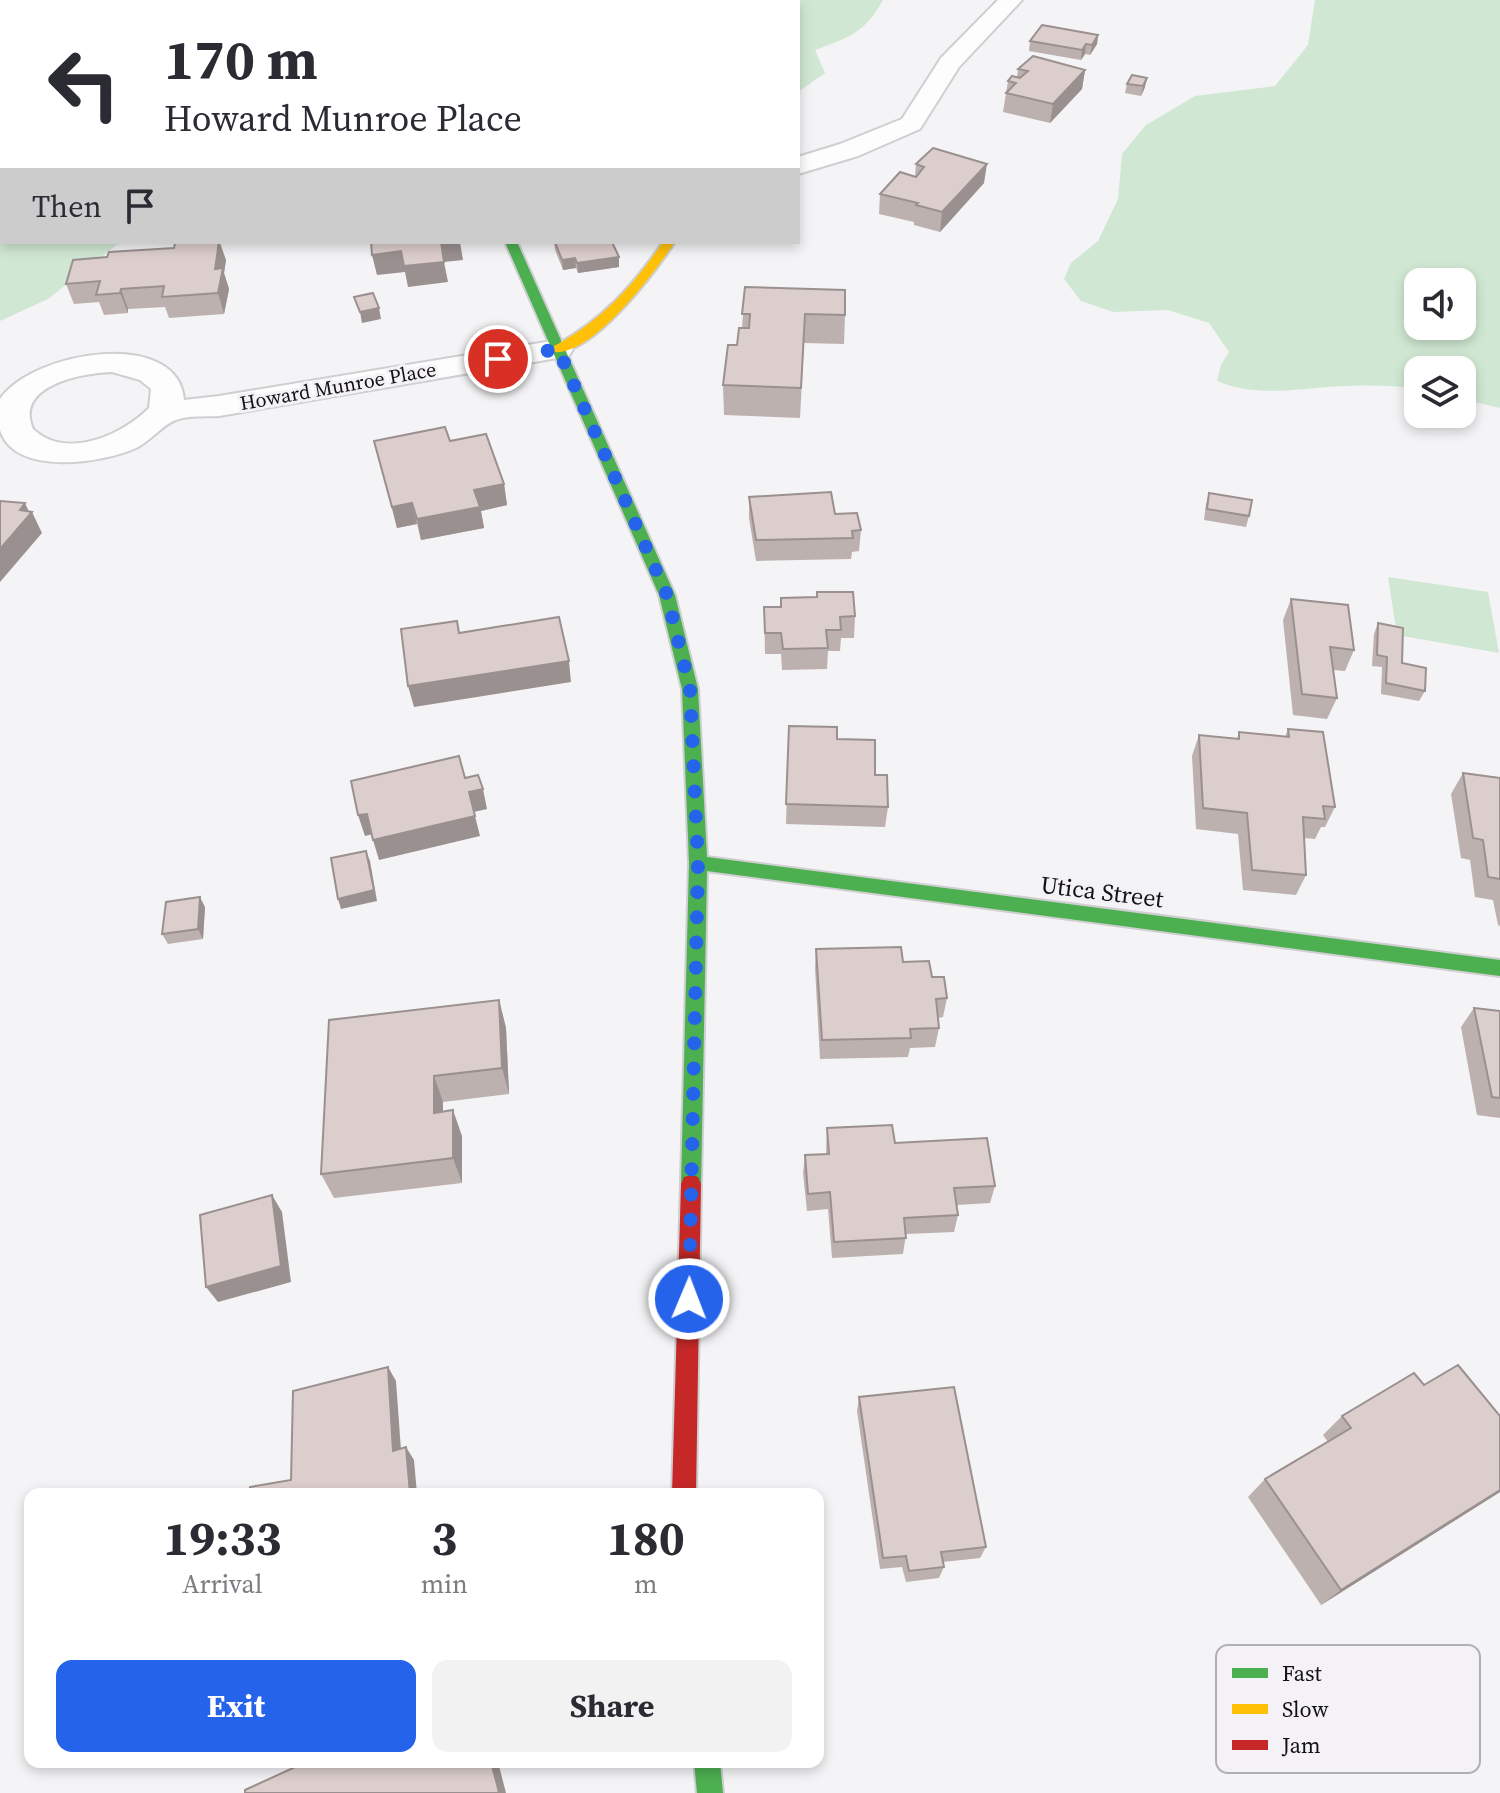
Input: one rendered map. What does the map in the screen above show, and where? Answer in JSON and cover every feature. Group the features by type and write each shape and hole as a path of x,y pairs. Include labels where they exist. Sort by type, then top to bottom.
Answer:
{"main road":[{"path":"512,244 667,595 690,689 698,863 684,1488"},
{"path":"558,349 602,327 642,283 668,244"},
{"name":"Utica Street","path":"698,863 1500,968"},
{"path":"708,1768 710,1793"}],"street":[{"path":"800,165 849,150 911,124 950,63 1011,0"},
{"name":"Howard Munroe Place","path":"164,411 219,406 558,349"}],"green space":[{"path":"800,0 883,0 855,33 815,50 825,73 800,91"},
{"path":"1315,0 1500,0 1500,408 1476,402 1476,356 1404,356 1404,387 1357,386 1265,391 1233,386 1217,381 1221,365 1229,352 1209,323 1168,310 1113,312 1081,301 1064,279 1071,263 1098,241 1118,199 1122,154 1146,125 1195,96 1275,86 1308,45"},
{"path":"0,244 118,244 48,299 0,321"},
{"path":"1388,577 1488,592 1499,653 1397,635"}],"building":[{"path":"1042,25 1098,35 1092,45 1086,44 1082,50 1030,41"},
{"path":"1033,56 1085,70 1053,104 1006,93 1016,83 1008,81 1012,76 1020,78 1028,71 1018,69"},
{"path":"1132,75 1147,78 1143,86 1127,84"},
{"path":"933,148 987,164 942,212 880,194 900,172 916,177 924,167 916,164"},
{"path":"175,244 219,244 215,269 223,268 218,293 162,297 164,286 121,289 120,293 96,295 100,281 66,284 73,260 107,257 109,252 174,248"},
{"path":"371,244 441,244 444,262 404,266 401,251 372,255"},
{"path":"556,244 613,244 619,257 577,263 575,258 562,260"},
{"path":"745,287 845,290 845,315 805,314 801,388 723,385 728,345 737,345 739,328 749,328 750,314 742,314"},
{"path":"373,293 379,308 360,312 354,297"},
{"path":"445,427 450,441 486,434 504,484 474,490 480,507 417,519 412,503 392,507 374,441"},
{"path":"831,492 835,514 857,513 861,530 852,531 853,538 756,540 749,497"},
{"path":"1209,493 1252,500 1249,516 1207,509"},
{"path":"0,501 25,503 20,510 32,512 0,549"},
{"path":"817,592 853,592 855,616 840,617 841,630 826,630 828,648 783,649 781,633 765,633 764,607 781,607 781,598 817,597"},
{"path":"1291,599 1348,605 1354,650 1330,647 1337,698 1302,694"},
{"path":"559,617 569,661 408,686 401,629 457,621 459,633"},
{"path":"1378,623 1403,628 1402,663 1426,668 1425,691 1386,683 1387,657 1377,655"},
{"path":"789,726 837,727 837,739 875,740 875,775 887,775 888,807 786,804"},
{"path":"1288,729 1323,732 1335,807 1323,806 1325,819 1303,817 1306,875 1252,870 1247,813 1203,808 1199,735 1239,739 1239,732 1289,737"},
{"path":"459,756 465,778 478,775 483,789 469,792 475,816 373,840 367,814 358,815 351,781"},
{"path":"1463,773 1500,778 1500,879 1488,877 1483,840 1473,838"},
{"path":"366,851 374,890 338,899 331,858"},
{"path":"200,897 198,929 162,934 166,902"},
{"path":"901,947 903,962 929,961 932,977 944,977 947,998 936,999 939,1028 910,1029 911,1038 822,1040 816,949"},
{"path":"499,1000 502,1068 434,1076 434,1113 453,1110 453,1158 321,1174 329,1020"},
{"path":"1474,1008 1500,1011 1500,1098 1492,1097"},
{"path":"892,1125 895,1143 987,1138 995,1186 954,1188 958,1215 904,1218 906,1238 834,1242 830,1192 808,1194 805,1155 829,1154 827,1128"},
{"path":"272,1195 281,1266 206,1287 200,1215"},
{"path":"1458,1365 1500,1416 1500,1490 1341,1590 1265,1479 1351,1428 1342,1416 1414,1373 1424,1385"},
{"path":"388,1367 393,1451 406,1447 409,1488 250,1488 291,1480 293,1391"},
{"path":"954,1387 986,1547 941,1552 944,1567 909,1571 906,1556 883,1558 859,1397"},
{"path":"293,1768 493,1768 499,1792 245,1793 245,1790"}],"traffic: fast":[{"path":"512,244 667,595 690,689 698,863 691,1184"},
{"path":"698,863 1500,968"},
{"path":"708,1768 710,1793"}],"traffic: slow":[{"path":"558,349 608,317 634,290 668,244"}],"traffic: jam":[{"path":"684,1488 691,1184"}],"route":[{"path":"498,359 558,349 667,595 688,676 694,730 698,863 689,1299"}]}
